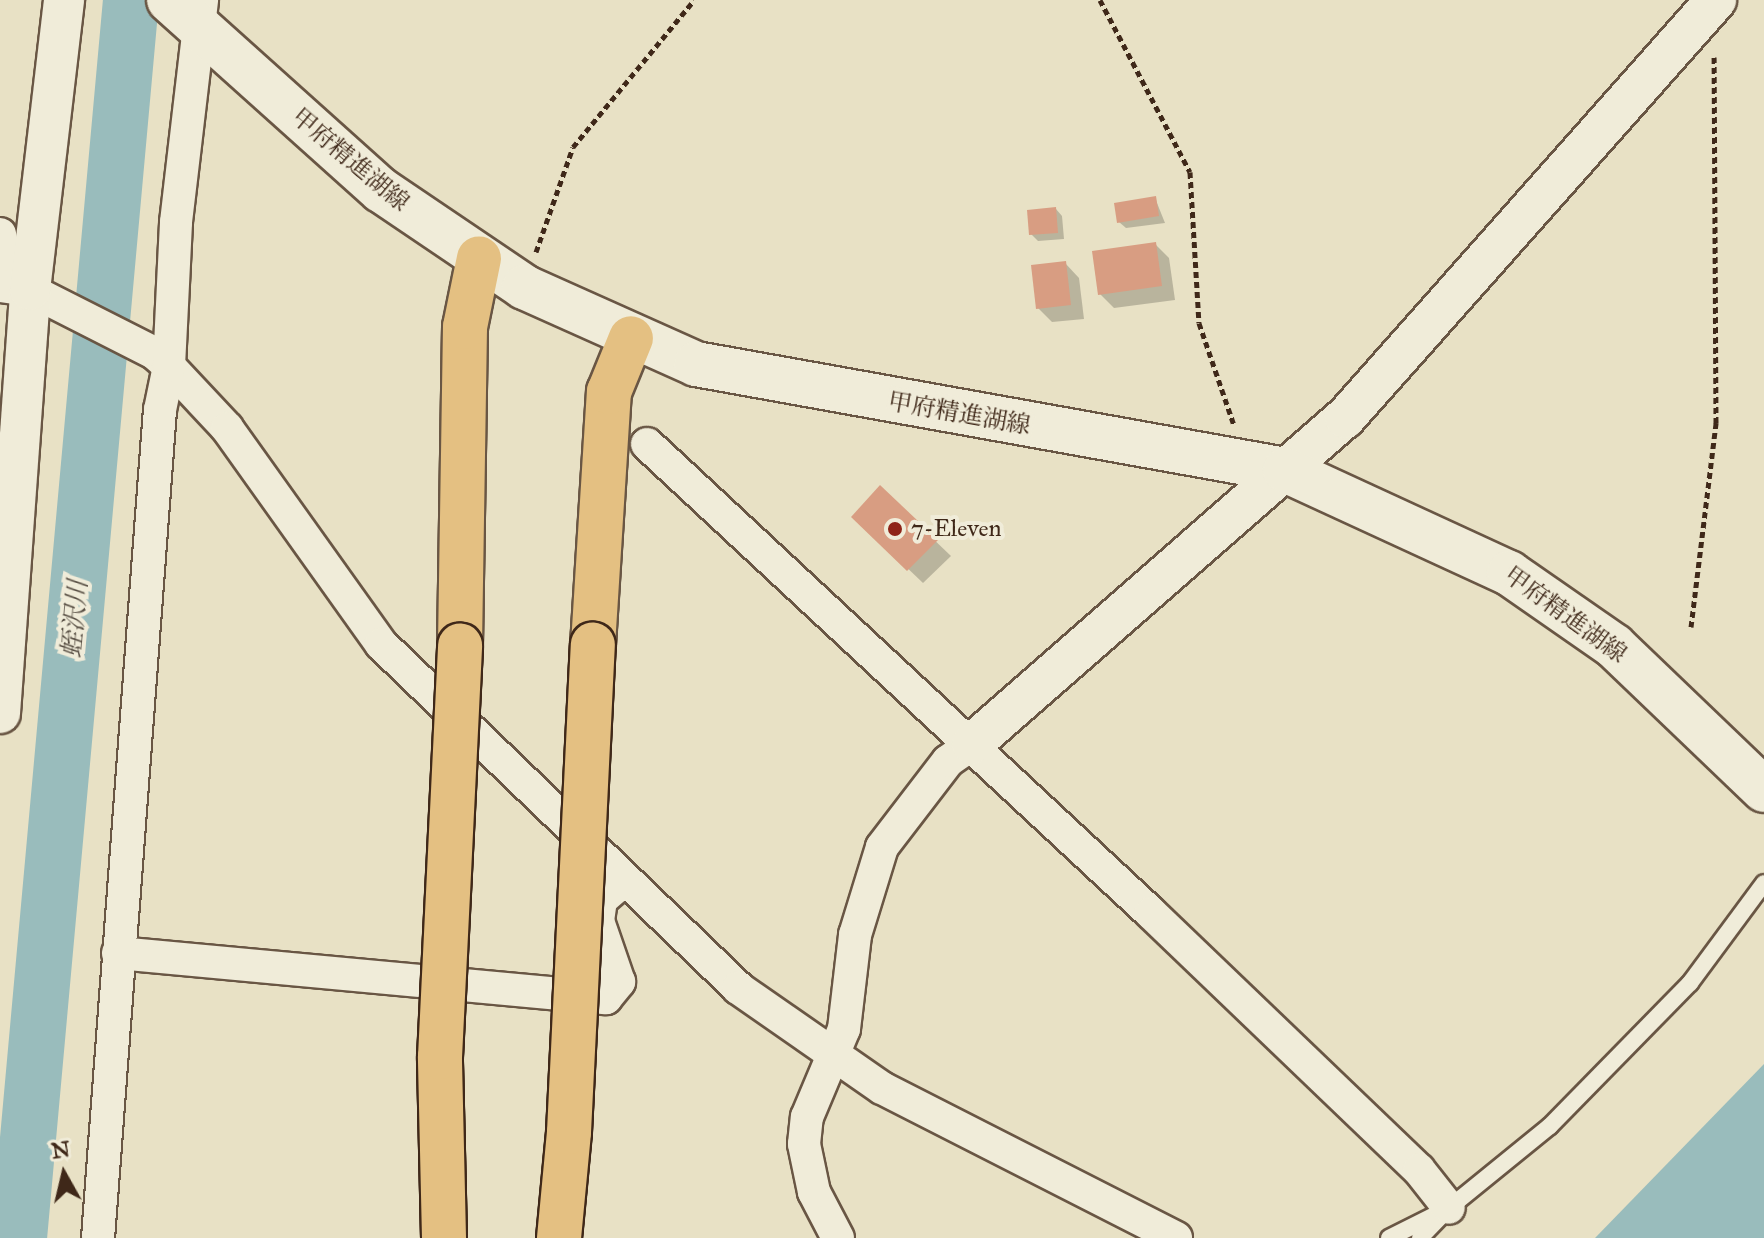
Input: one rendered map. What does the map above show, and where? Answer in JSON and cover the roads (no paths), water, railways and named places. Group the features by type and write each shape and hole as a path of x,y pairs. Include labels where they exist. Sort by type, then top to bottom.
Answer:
{"highway":[{"path":"444,1238 440,1057 460,645 465,327 479,258"},
{"path":"559,1238 569,1132 609,392 631,338"}],"main road":[{"name":"甲府精進湖線","path":"189,11 381,190 524,287 631,338 696,364 786,384 1266,467 1509,573 1614,646 1764,790"}],"street":[{"path":"0,713 4,598 27,293 64,0"},
{"path":"838,1238 814,1192 804,1144 807,1117 844,1029 855,935 882,847 948,761 972,744 1266,467 1345,418 1707,10"},
{"path":"98,1238 162,360 176,222 189,11"},
{"path":"0,234 3,249 27,293 162,360 235,438 381,644 738,988 882,1088 1176,1238"},
{"path":"647,444 972,744 1419,1170 1449,1208"},
{"path":"118,953 606,998 619,982 598,921 601,900 624,880"}],"lane":[{"path":"1420,1238 1449,1208 1550,1126 1647,1032 1764,883"},
{"path":"1389,1238 1449,1208"}],"water":[{"path":"1764,1064 1764,1238 1595,1238"}],"waterway":[{"name":"蛭沢川","path":"19,1238 131,0"}],"place":[{"name":"7-Eleven","path":"895,529"}]}
